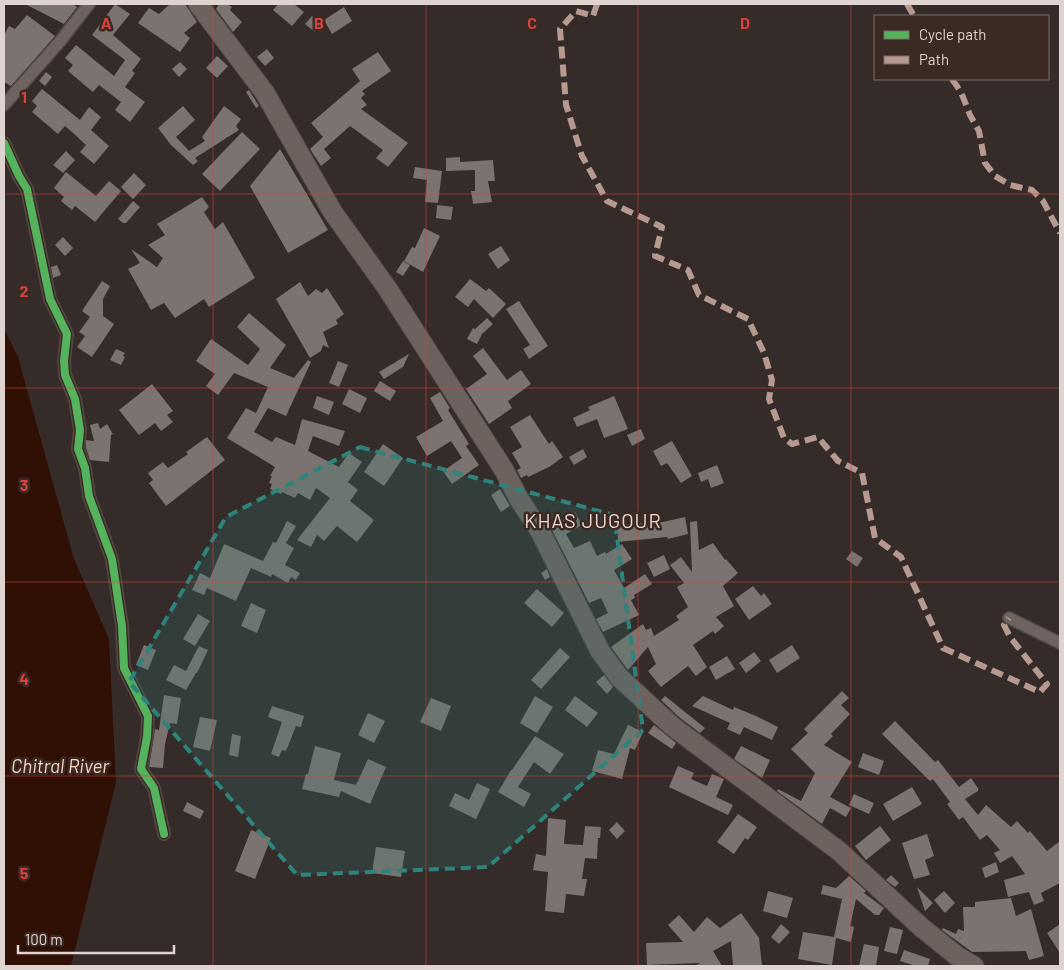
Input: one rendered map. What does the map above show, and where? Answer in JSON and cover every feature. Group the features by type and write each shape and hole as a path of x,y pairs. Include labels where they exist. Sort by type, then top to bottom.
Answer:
{"highway":[{"path":"198,4 265,93 332,211 387,288 504,470 540,531 600,650 619,677 672,726 839,851 921,927 956,956 974,966"}],"street":[{"path":"4,105 62,39 89,4"},
{"path":"4,143 27,189 50,299 67,334 64,361 65,375 75,399 80,430 78,450 85,468 89,496 112,559 122,626 124,668 148,716 140,769 154,788 164,834"},
{"path":"1009,618 1060,643"}],"highlighted area":[{"path":"360,447 614,515 643,730 488,867 297,875 129,682 226,517"}],"water":[{"name":"Chitral River","path":"4,329 18,357 74,559 109,639 116,782 71,966 4,966"}],"building":[{"path":"25,4 73,4 77,7 64,24"},
{"path":"115,4 130,14 113,35 141,59 132,71 135,73 125,87 145,102 130,122 115,110 121,102 99,85 93,92 68,71 73,65 65,58 76,45 114,76 125,60 92,35"},
{"path":"170,4 185,4 197,22 184,33 190,38 180,52 138,23 149,8 159,14"},
{"path":"219,4 227,4 232,7 230,10 242,22 233,32 216,9"},
{"path":"278,4 294,4 304,12 292,26 273,10"},
{"path":"344,7 352,21 332,34 324,20"},
{"path":"27,15 55,36 11,86 4,82 4,35 9,26 15,29"},
{"path":"312,16 321,24 315,32 305,24"},
{"path":"267,49 274,58 265,66 257,57"},
{"path":"378,52 391,71 362,91 365,94 361,98 367,105 361,109 408,143 388,167 376,158 383,150 350,126 324,149 331,158 321,166 310,149 323,137 311,123 360,81 352,69"},
{"path":"217,56 228,66 217,78 206,68"},
{"path":"180,62 187,69 179,77 172,69"},
{"path":"46,72 52,77 45,86 39,81"},
{"path":"42,89 80,120 89,107 101,117 91,130 109,146 94,164 80,152 86,145 65,126 58,134 32,112 37,106 32,101"},
{"path":"249,90 259,106 256,108 246,92"},
{"path":"183,106 195,120 176,137 189,151 205,141 202,137 224,106 241,119 236,126 239,130 195,158 198,161 193,165 171,145 158,128"},
{"path":"242,132 260,149 220,191 202,174"},
{"path":"280,149 328,230 288,253 250,186"},
{"path":"66,151 75,160 63,173 53,165"},
{"path":"460,157 460,162 493,160 495,181 488,181 492,202 473,204 471,191 475,191 475,170 446,171 446,158"},
{"path":"415,167 442,171 438,203 425,202 427,180 413,178"},
{"path":"66,172 96,196 109,181 121,191 95,222 75,206 72,210 61,201 64,197 54,188"},
{"path":"134,173 146,185 133,199 121,187"},
{"path":"202,197 209,207 204,212 215,229 223,222 255,278 209,307 204,299 175,318 164,303 151,310 128,269 140,263 131,249 157,267 163,258 148,245 165,235 157,224"},
{"path":"133,201 140,207 126,223 123,223 118,219"},
{"path":"437,205 453,207 451,220 436,218"},
{"path":"424,228 440,236 423,272 404,261 412,247 415,248"},
{"path":"63,237 73,248 65,256 55,245"},
{"path":"501,246 510,260 498,269 488,254"},
{"path":"403,261 410,265 403,276 396,272"},
{"path":"57,265 61,275 53,278 51,267"},
{"path":"470,279 486,291 489,288 506,304 493,318 474,299 468,307 455,297"},
{"path":"102,281 110,286 103,299 103,316 114,324 92,357 77,347 85,336 79,332 90,317 82,311"},
{"path":"300,282 308,296 316,289 322,293 327,288 344,314 336,320 338,324 323,332 329,348 323,345 321,351 310,358 276,299"},
{"path":"519,301 548,346 529,359 523,349 530,345 506,309"},
{"path":"249,313 286,345 270,368 294,378 308,360 311,362 286,416 268,408 254,432 272,442 276,437 295,445 302,419 345,431 339,446 313,436 308,451 339,467 349,453 362,462 348,482 358,490 350,501 374,520 357,542 337,526 324,541 317,535 311,547 297,540 330,498 316,488 310,500 298,493 295,498 270,489 272,484 269,483 272,476 270,476 275,467 227,438 246,408 256,413 268,387 234,373 218,395 206,386 215,374 196,361 211,339 248,365 260,349 237,327"},
{"path":"487,318 493,324 482,334 477,344 467,339 473,328 475,329"},
{"path":"483,348 507,380 521,370 531,384 508,401 512,408 489,424 466,389 487,374 473,356"},
{"path":"116,349 125,353 121,365 110,360"},
{"path":"409,354 403,367 384,379 379,372"},
{"path":"338,361 348,365 339,387 329,383"},
{"path":"380,381 396,391 390,401 374,391"},
{"path":"152,384 173,411 167,415 173,422 161,431 155,423 139,435 119,410"},
{"path":"349,389 367,398 360,413 342,404"},
{"path":"440,392 450,408 448,410 469,444 466,446 479,465 452,484 443,471 462,458 451,441 427,456 416,437 443,421 430,398"},
{"path":"317,396 334,402 329,415 313,408"},
{"path":"614,396 628,429 604,438 597,419 577,427 573,418 590,410 588,407"},
{"path":"530,415 549,444 552,441 563,457 549,467 528,477 527,475 521,478 517,470 521,468 512,453 522,447 510,427"},
{"path":"98,423 100,429 107,424 113,434 111,435 109,462 90,460 86,448 86,440 94,441 90,425"},
{"path":"641,429 645,439 632,446 627,435"},
{"path":"207,437 225,460 166,506 149,483 153,480 148,473 163,462 168,468"},
{"path":"672,441 692,476 681,483 667,463 661,466 653,451"},
{"path":"383,444 403,458 384,486 364,472"},
{"path":"583,449 587,457 574,465 569,457"},
{"path":"717,465 724,483 711,488 708,479 701,482 698,473"},
{"path":"500,489 510,506 501,512 491,495"},
{"path":"575,512 582,525 566,534 574,548 590,541 597,556 605,552 606,554 622,544 632,559 614,570 624,588 645,574 652,584 634,595 635,598 631,600 639,615 603,632 596,619 608,613 601,598 589,603 550,526"},
{"path":"685,517 688,534 668,539 667,537 618,542 617,525 663,522"},
{"path":"287,521 296,526 286,543 294,548 285,565 300,573 296,580 291,577 288,583 272,574 271,577 251,568 236,601 207,588 204,595 192,590 200,573 210,578 224,544 263,561 273,542 276,543"},
{"path":"697,521 699,550 713,543 725,560 738,573 723,586 734,606 716,617 724,626 715,634 713,631 693,645 707,667 696,676 688,666 661,687 648,671 656,664 648,647 628,670 611,647 643,624 646,630 651,628 654,636 679,620 676,616 688,607 677,587 684,583 670,565 681,557 692,572 690,522"},
{"path":"852,551 863,558 857,567 846,559"},
{"path":"664,555 670,569 654,577 647,563"},
{"path":"547,569 550,577 545,580 541,573"},
{"path":"753,586 761,596 764,593 772,604 749,620 735,599"},
{"path":"537,589 564,613 552,627 524,603"},
{"path":"251,603 266,610 257,633 241,626"},
{"path":"198,614 210,621 195,646 183,639"},
{"path":"144,645 156,650 148,670 136,665"},
{"path":"792,645 800,658 777,673 769,660"},
{"path":"199,646 208,650 186,690 166,680 174,665 186,671"},
{"path":"560,648 570,657 541,689 531,680"},
{"path":"754,652 761,661 746,673 739,663"},
{"path":"727,656 735,669 716,680 709,667"},
{"path":"604,675 613,687 607,694 596,682"},
{"path":"842,691 849,698 841,705 850,714 831,734 833,736 824,745 852,762 830,797 851,808 846,817 830,808 822,824 777,791 778,789 801,801 815,773 791,749 808,733 804,729"},
{"path":"164,695 181,698 177,724 170,723 165,744 163,768 149,767 155,729 159,730"},
{"path":"535,696 553,707 537,733 520,723"},
{"path":"575,696 598,713 587,727 565,710"},
{"path":"665,696 705,728 700,733 679,717 661,700"},
{"path":"703,696 733,710 734,707 756,716 778,727 772,740 744,727 740,735 727,729 730,723 692,706"},
{"path":"431,698 451,706 441,731 420,722"},
{"path":"272,706 304,716 301,727 296,726 286,751 282,750 279,757 271,754 282,722 268,717"},
{"path":"368,713 385,721 374,743 358,735"},
{"path":"200,717 217,720 210,751 193,747"},
{"path":"895,721 935,762 938,760 959,787 971,778 978,791 965,799 978,815 986,805 1011,827 1017,821 1028,833 1030,831 1047,851 1060,841 1060,883 1041,893 1044,901 1034,905 1029,892 1008,897 1004,880 1025,874 1012,856 1000,863 994,853 1000,850 987,835 980,840 963,817 959,820 947,804 950,802 933,779 930,781 882,734"},
{"path":"628,725 643,732 635,750 630,748 622,779 592,771 598,750 614,754"},
{"path":"654,725 676,743 672,749 648,733"},
{"path":"232,734 241,736 238,757 229,755"},
{"path":"535,736 564,754 550,774 534,762 518,787 531,794 524,807 498,792"},
{"path":"315,746 341,753 334,780 356,785 368,759 386,767 370,804 341,791 339,797 302,789"},
{"path":"741,746 770,760 762,778 734,759"},
{"path":"863,753 884,761 879,775 858,767"},
{"path":"678,766 694,773 691,779 707,786 712,774 724,779 716,797 733,805 728,815 669,787"},
{"path":"477,783 490,789 476,819 449,806 455,793 469,800"},
{"path":"912,787 922,804 893,821 883,804"},
{"path":"854,794 874,803 869,814 849,805"},
{"path":"187,802 204,811 200,819 183,811"},
{"path":"738,814 757,827 748,840 745,838 734,854 717,842"},
{"path":"548,818 566,820 564,844 583,845 585,826 601,827 600,838 598,838 597,859 585,858 582,879 587,879 584,896 566,894 564,913 545,911 548,872 533,870 536,854 546,856"},
{"path":"617,822 625,831 617,839 609,830"},
{"path":"880,826 891,840 866,860 855,846"},
{"path":"251,830 271,838 255,879 235,871"},
{"path":"927,834 934,856 925,860 930,875 914,879 902,843"},
{"path":"376,847 405,851 401,877 372,873"},
{"path":"996,862 999,872 985,878 982,868"},
{"path":"891,875 899,883 895,887 886,880"},
{"path":"849,876 866,891 864,893 884,908 879,915 875,915 856,899 850,926 854,927 851,942 836,938 832,965 798,959 803,932 834,937 842,899 821,894 823,885 836,888"},
{"path":"917,887 933,903 925,911"},
{"path":"768,891 793,898 787,918 763,911"},
{"path":"944,891 955,903 945,913 934,900"},
{"path":"1011,898 1016,916 1031,909 1044,956 1029,960 1026,951 972,952 942,930 943,928 956,934 958,929 964,931 963,907 975,907 975,902"},
{"path":"741,913 759,938 762,966 733,966 731,941 713,951 722,966 695,966 700,963 647,965 646,943 683,942 668,925 679,915 694,932 707,917 720,928"},
{"path":"781,924 790,932 779,944 771,937"},
{"path":"1060,924 1060,953 1047,933"},
{"path":"890,927 903,930 897,954 884,951"},
{"path":"864,944 879,947 876,966 859,966"},
{"path":"904,950 930,959 928,966 916,966 900,961"}],"marked path":[{"path":"597,4 593,16 576,11 560,29 566,105 582,156 607,201 662,227 655,256 688,270 699,295 748,319 764,353 772,380 769,399 784,438 792,444 818,437 838,461 862,473 875,538 901,557 943,648 1040,692 1047,684 1010,637 1004,625 1009,618"},
{"path":"907,4 913,15"},
{"path":"953,80 961,92 979,131 985,163 995,176 1010,185 1032,190 1043,201 1060,233"}],"cycle path":[{"path":"4,143 27,189 50,299 67,334 64,361 65,375 75,399 80,430 78,449 85,468 89,496 112,559 122,626 124,668 148,716 147,737 141,769 154,788 164,834"}],"district":[{"name":"KHAS JUGOUR","path":"593,520"}]}
